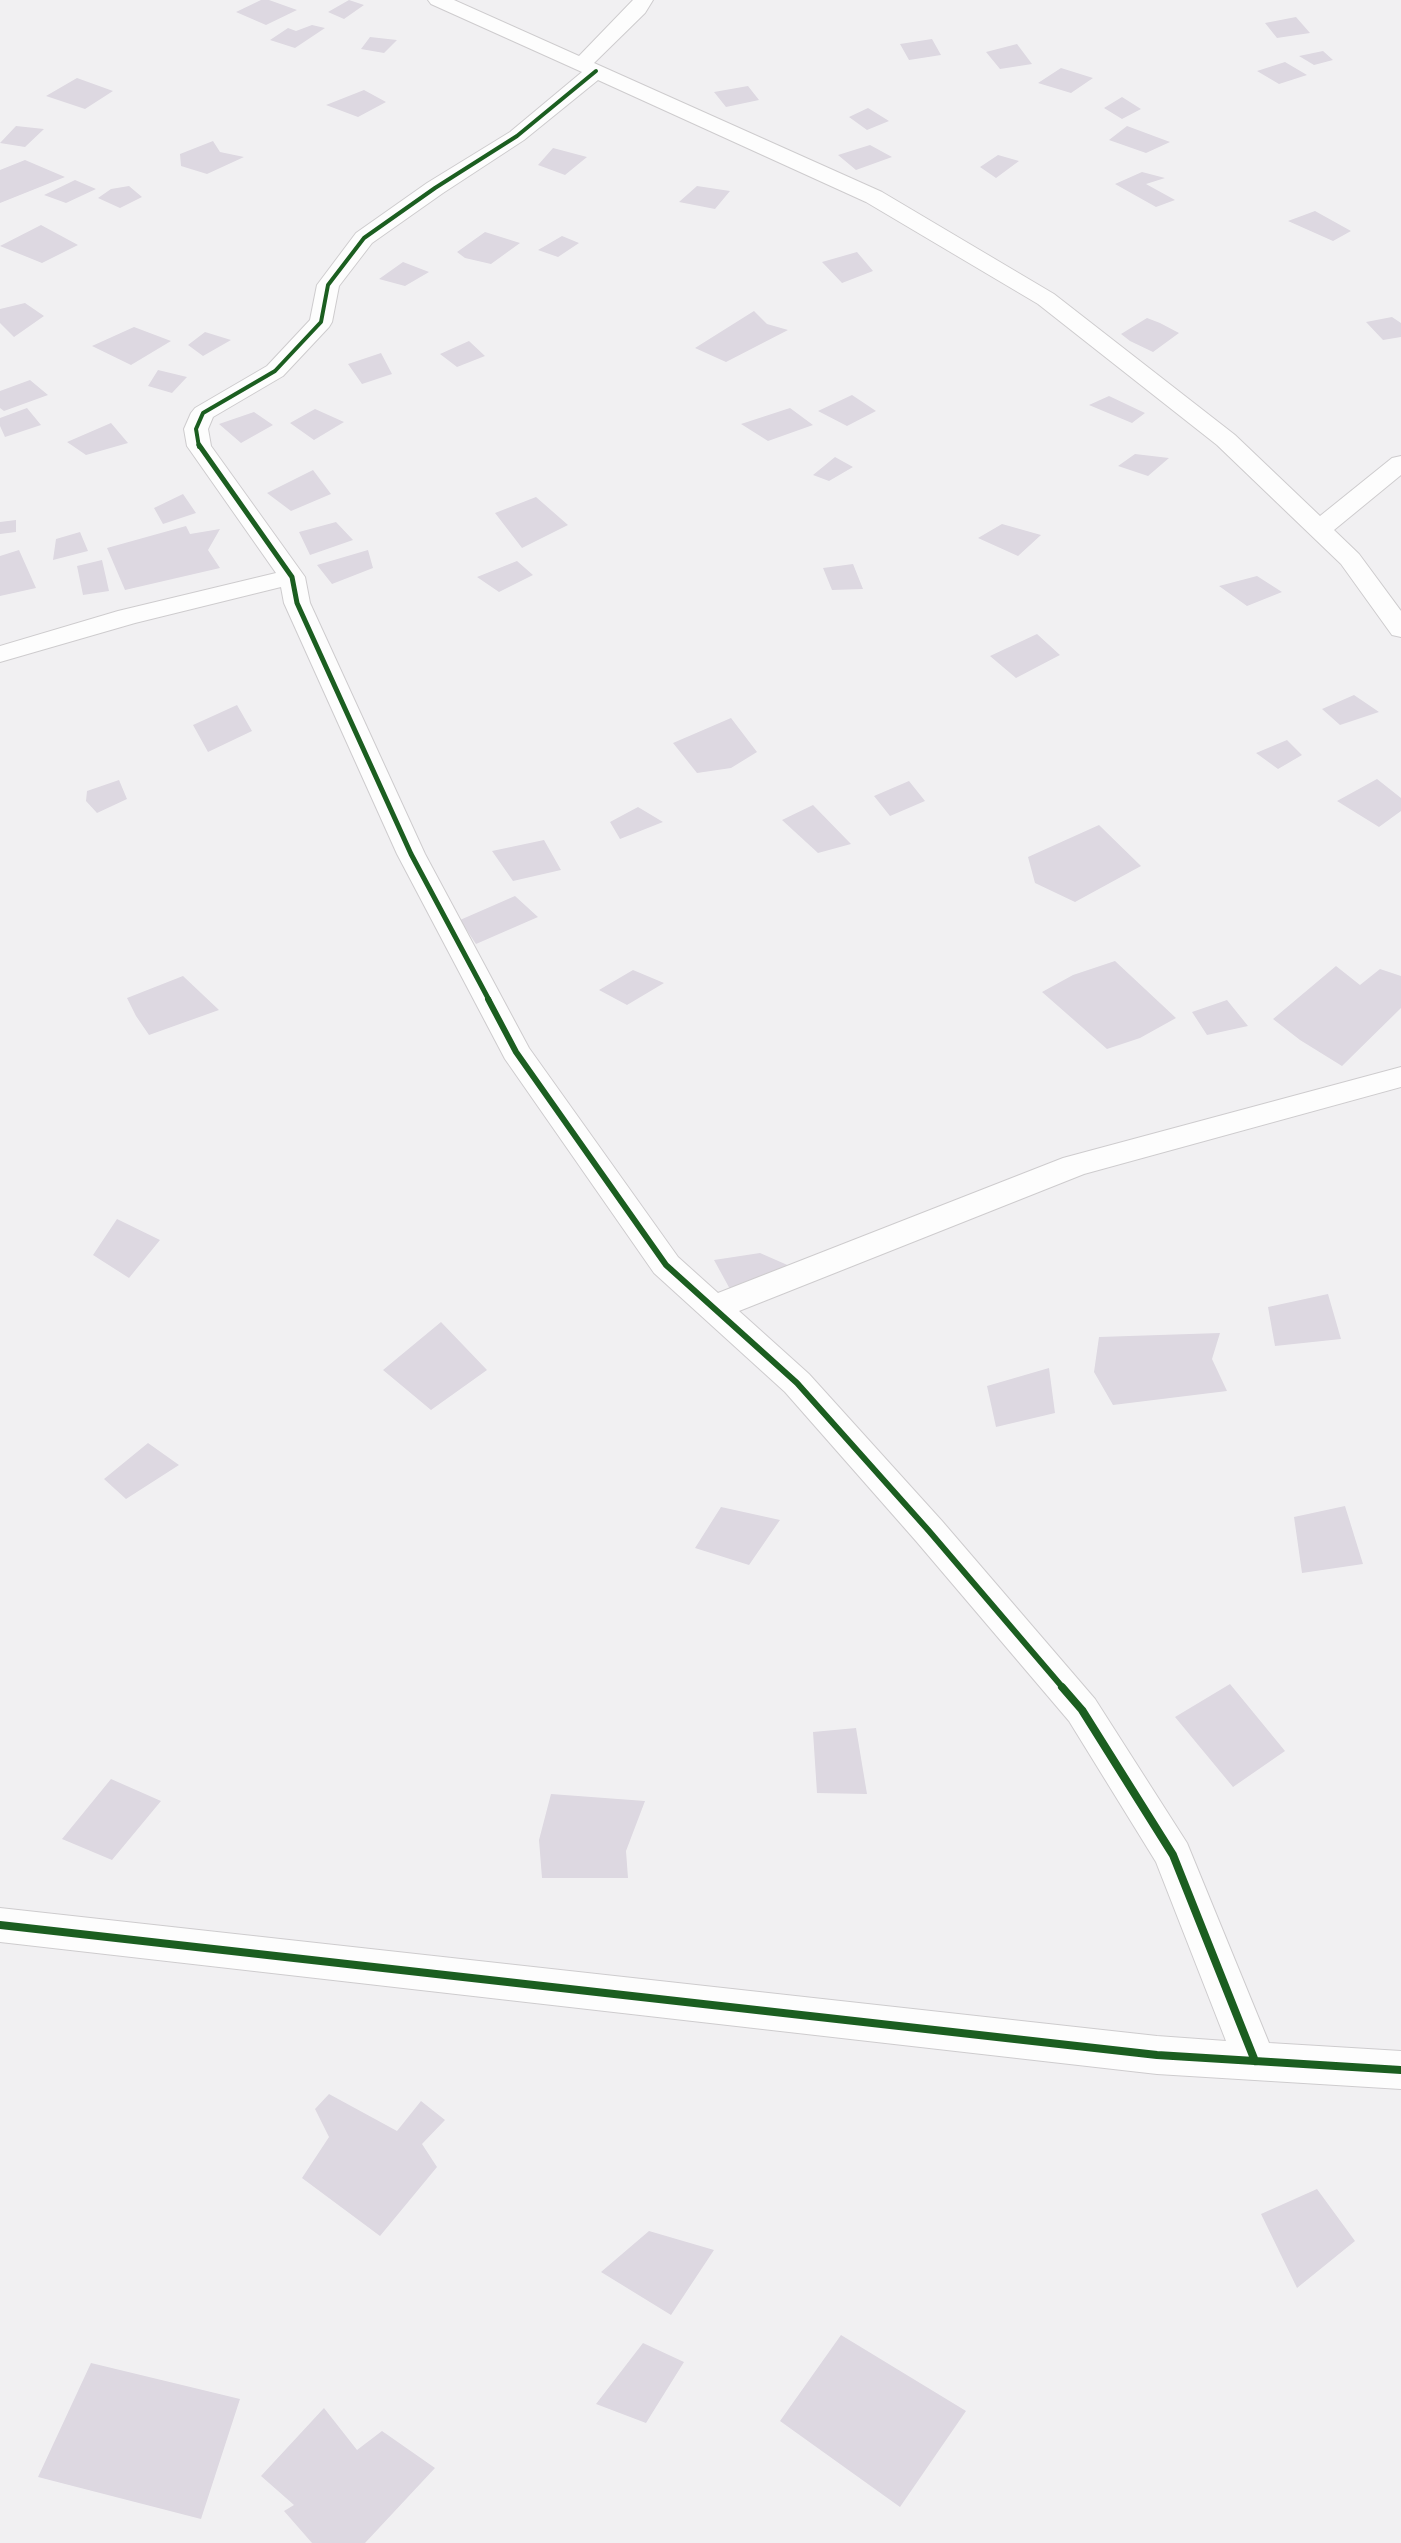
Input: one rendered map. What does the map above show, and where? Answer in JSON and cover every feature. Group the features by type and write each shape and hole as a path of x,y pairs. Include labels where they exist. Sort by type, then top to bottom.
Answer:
{"street":[{"path":"438,0 874,197 1046,299 1226,440 1350,559 1401,629"},
{"path":"643,0 589,68 517,136 435,188 364,238 328,285 321,322 274,371 203,413 196,429 199,446 292,577 297,603 411,854 516,1052 666,1265 797,1383 929,1531 1082,1710 1173,1855 1255,2061"},
{"path":"1319,529 1401,463"},
{"path":"0,654 126,617 292,577"},
{"path":"714,1308 1074,1166 1401,1077"},
{"path":"0,1925 1157,2055 1401,2070"}],"building":[{"path":"261,0 269,0 297,10 266,25 236,12"},
{"path":"349,0 364,5 344,19 328,12"},
{"path":"1296,17 1310,33 1277,38 1265,23"},
{"path":"312,25 325,28 295,48 270,40 288,28 296,31"},
{"path":"370,37 397,40 384,53 361,49"},
{"path":"932,39 941,55 909,60 900,44"},
{"path":"1017,44 1032,64 1000,69 986,52"},
{"path":"1323,51 1333,60 1314,65 1299,56"},
{"path":"1285,62 1307,75 1279,84 1257,71"},
{"path":"1061,68 1093,78 1071,93 1038,83"},
{"path":"77,78 113,91 85,109 46,96"},
{"path":"748,86 759,100 726,107 714,92"},
{"path":"364,90 386,102 358,117 326,105"},
{"path":"1122,97 1141,109 1122,119 1104,108"},
{"path":"868,108 889,121 867,130 849,117"},
{"path":"16,126 44,129 25,147 0,143"},
{"path":"1127,126 1170,142 1146,153 1109,140"},
{"path":"213,141 220,152 244,157 207,174 181,166 180,154"},
{"path":"870,145 892,157 856,170 838,155"},
{"path":"553,148 587,157 565,175 538,165"},
{"path":"998,155 1019,161 996,178 980,167"},
{"path":"25,160 65,177 0,203 0,170"},
{"path":"1142,172 1165,178 1146,184 1175,200 1156,207 1115,184"},
{"path":"75,180 96,189 66,203 44,195"},
{"path":"129,186 142,197 120,208 98,198 111,189"},
{"path":"697,186 730,191 715,209 679,202"},
{"path":"1315,211 1351,231 1333,241 1288,221"},
{"path":"41,225 78,245 42,263 0,246"},
{"path":"485,232 520,243 491,264 465,258 457,252"},
{"path":"562,236 579,243 558,257 538,250"},
{"path":"857,252 873,271 842,283 822,262"},
{"path":"403,262 429,272 405,286 379,279"},
{"path":"25,303 44,316 14,337 0,323 0,309"},
{"path":"754,311 767,324 788,330 726,362 695,348"},
{"path":"1392,317 1401,323 1401,337 1383,340 1366,322"},
{"path":"1147,318 1179,333 1153,352 1121,334"},
{"path":"134,327 171,341 131,365 92,346"},
{"path":"205,332 231,340 203,356 188,345"},
{"path":"469,341 485,356 457,367 440,354"},
{"path":"381,353 392,374 362,384 348,364"},
{"path":"158,370 187,377 172,393 148,386"},
{"path":"30,380 48,395 4,411 0,408 0,391"},
{"path":"852,395 876,411 847,426 818,411"},
{"path":"1109,396 1145,413 1132,423 1089,405"},
{"path":"27,408 41,425 5,437 0,426 0,418"},
{"path":"790,408 813,425 768,441 741,424"},
{"path":"315,409 344,422 314,440 290,423"},
{"path":"254,412 273,425 241,443 219,424"},
{"path":"111,423 128,443 86,455 67,442"},
{"path":"1135,454 1169,458 1148,476 1118,466"},
{"path":"835,457 853,467 829,481 813,475"},
{"path":"313,470 331,494 291,511 267,493"},
{"path":"183,494 196,513 163,524 154,508"},
{"path":"536,497 568,525 522,548 495,513"},
{"path":"16,520 16,532 0,534 0,522"},
{"path":"336,522 353,540 310,555 299,532"},
{"path":"1002,524 1041,535 1018,556 978,538"},
{"path":"186,526 190,534 220,529 208,550 220,568 125,590 107,548"},
{"path":"80,532 88,551 53,560 56,539"},
{"path":"19,550 36,588 0,596 0,556"},
{"path":"368,550 373,568 332,584 317,565"},
{"path":"102,560 109,591 83,595 77,566"},
{"path":"517,561 533,575 499,592 477,577"},
{"path":"853,564 863,589 832,590 823,568"},
{"path":"1257,576 1282,592 1247,606 1219,586"},
{"path":"1037,634 1060,655 1016,678 990,656"},
{"path":"1354,695 1379,712 1340,725 1322,709"},
{"path":"237,705 252,731 208,752 193,725"},
{"path":"731,718 757,752 731,768 697,773 673,743"},
{"path":"1287,740 1302,755 1278,769 1256,753"},
{"path":"1377,779 1401,798 1401,811 1379,827 1337,801"},
{"path":"119,780 127,799 97,813 86,801 87,791"},
{"path":"909,781 925,801 890,816 874,796"},
{"path":"813,805 851,844 818,853 782,820"},
{"path":"638,807 663,822 620,839 610,822"},
{"path":"1099,825 1141,866 1075,902 1035,883 1028,857"},
{"path":"544,840 561,870 513,881 492,851"},
{"path":"515,896 538,917 476,944 460,920"},
{"path":"1115,961 1176,1018 1140,1038 1107,1049 1042,992 1073,975"},
{"path":"1336,966 1360,985 1380,969 1401,976 1401,1008 1342,1066 1300,1040 1273,1019"},
{"path":"633,970 664,983 627,1005 599,990"},
{"path":"183,976 219,1010 149,1035 127,998"},
{"path":"1227,1000 1248,1026 1207,1035 1192,1012"},
{"path":"117,1219 160,1240 129,1278 93,1255"},
{"path":"760,1253 792,1267 731,1291 714,1260"},
{"path":"1328,1294 1341,1339 1275,1346 1268,1307"},
{"path":"441,1322 487,1370 431,1410 383,1370"},
{"path":"1220,1333 1212,1359 1227,1391 1113,1405 1094,1372 1099,1337"},
{"path":"1049,1368 1055,1413 996,1427 987,1386"},
{"path":"148,1443 179,1465 126,1499 104,1479"},
{"path":"1345,1506 1363,1564 1302,1573 1294,1517"},
{"path":"721,1507 780,1520 749,1565 695,1548"},
{"path":"1230,1684 1285,1751 1233,1787 1175,1717"},
{"path":"856,1728 867,1794 817,1793 813,1732"},
{"path":"111,1779 161,1801 112,1860 62,1839"},
{"path":"551,1794 645,1801 626,1851 628,1878 542,1878 539,1840"},
{"path":"329,2094 397,2131 421,2101 445,2120 422,2144 437,2167 380,2236 302,2178 329,2137 315,2109"},
{"path":"1317,2189 1355,2241 1297,2288 1261,2214"},
{"path":"649,2231 714,2250 671,2315 601,2272"},
{"path":"841,2335 966,2411 900,2507 780,2421"},
{"path":"643,2343 684,2362 646,2423 596,2404"},
{"path":"91,2363 240,2399 201,2519 38,2477"},
{"path":"324,2408 357,2450 382,2431 435,2468 365,2543 312,2543 284,2511 294,2505 261,2476"}],"cycle path":[{"path":"596,71 517,136 435,188 364,238 328,285 321,322 275,371 203,413 196,429 199,446 292,577 297,603 411,854 516,1052 666,1265 797,1383 929,1531 1082,1710 1173,1855 1255,2061"},
{"path":"0,1925 1157,2055 1401,2070"}]}
